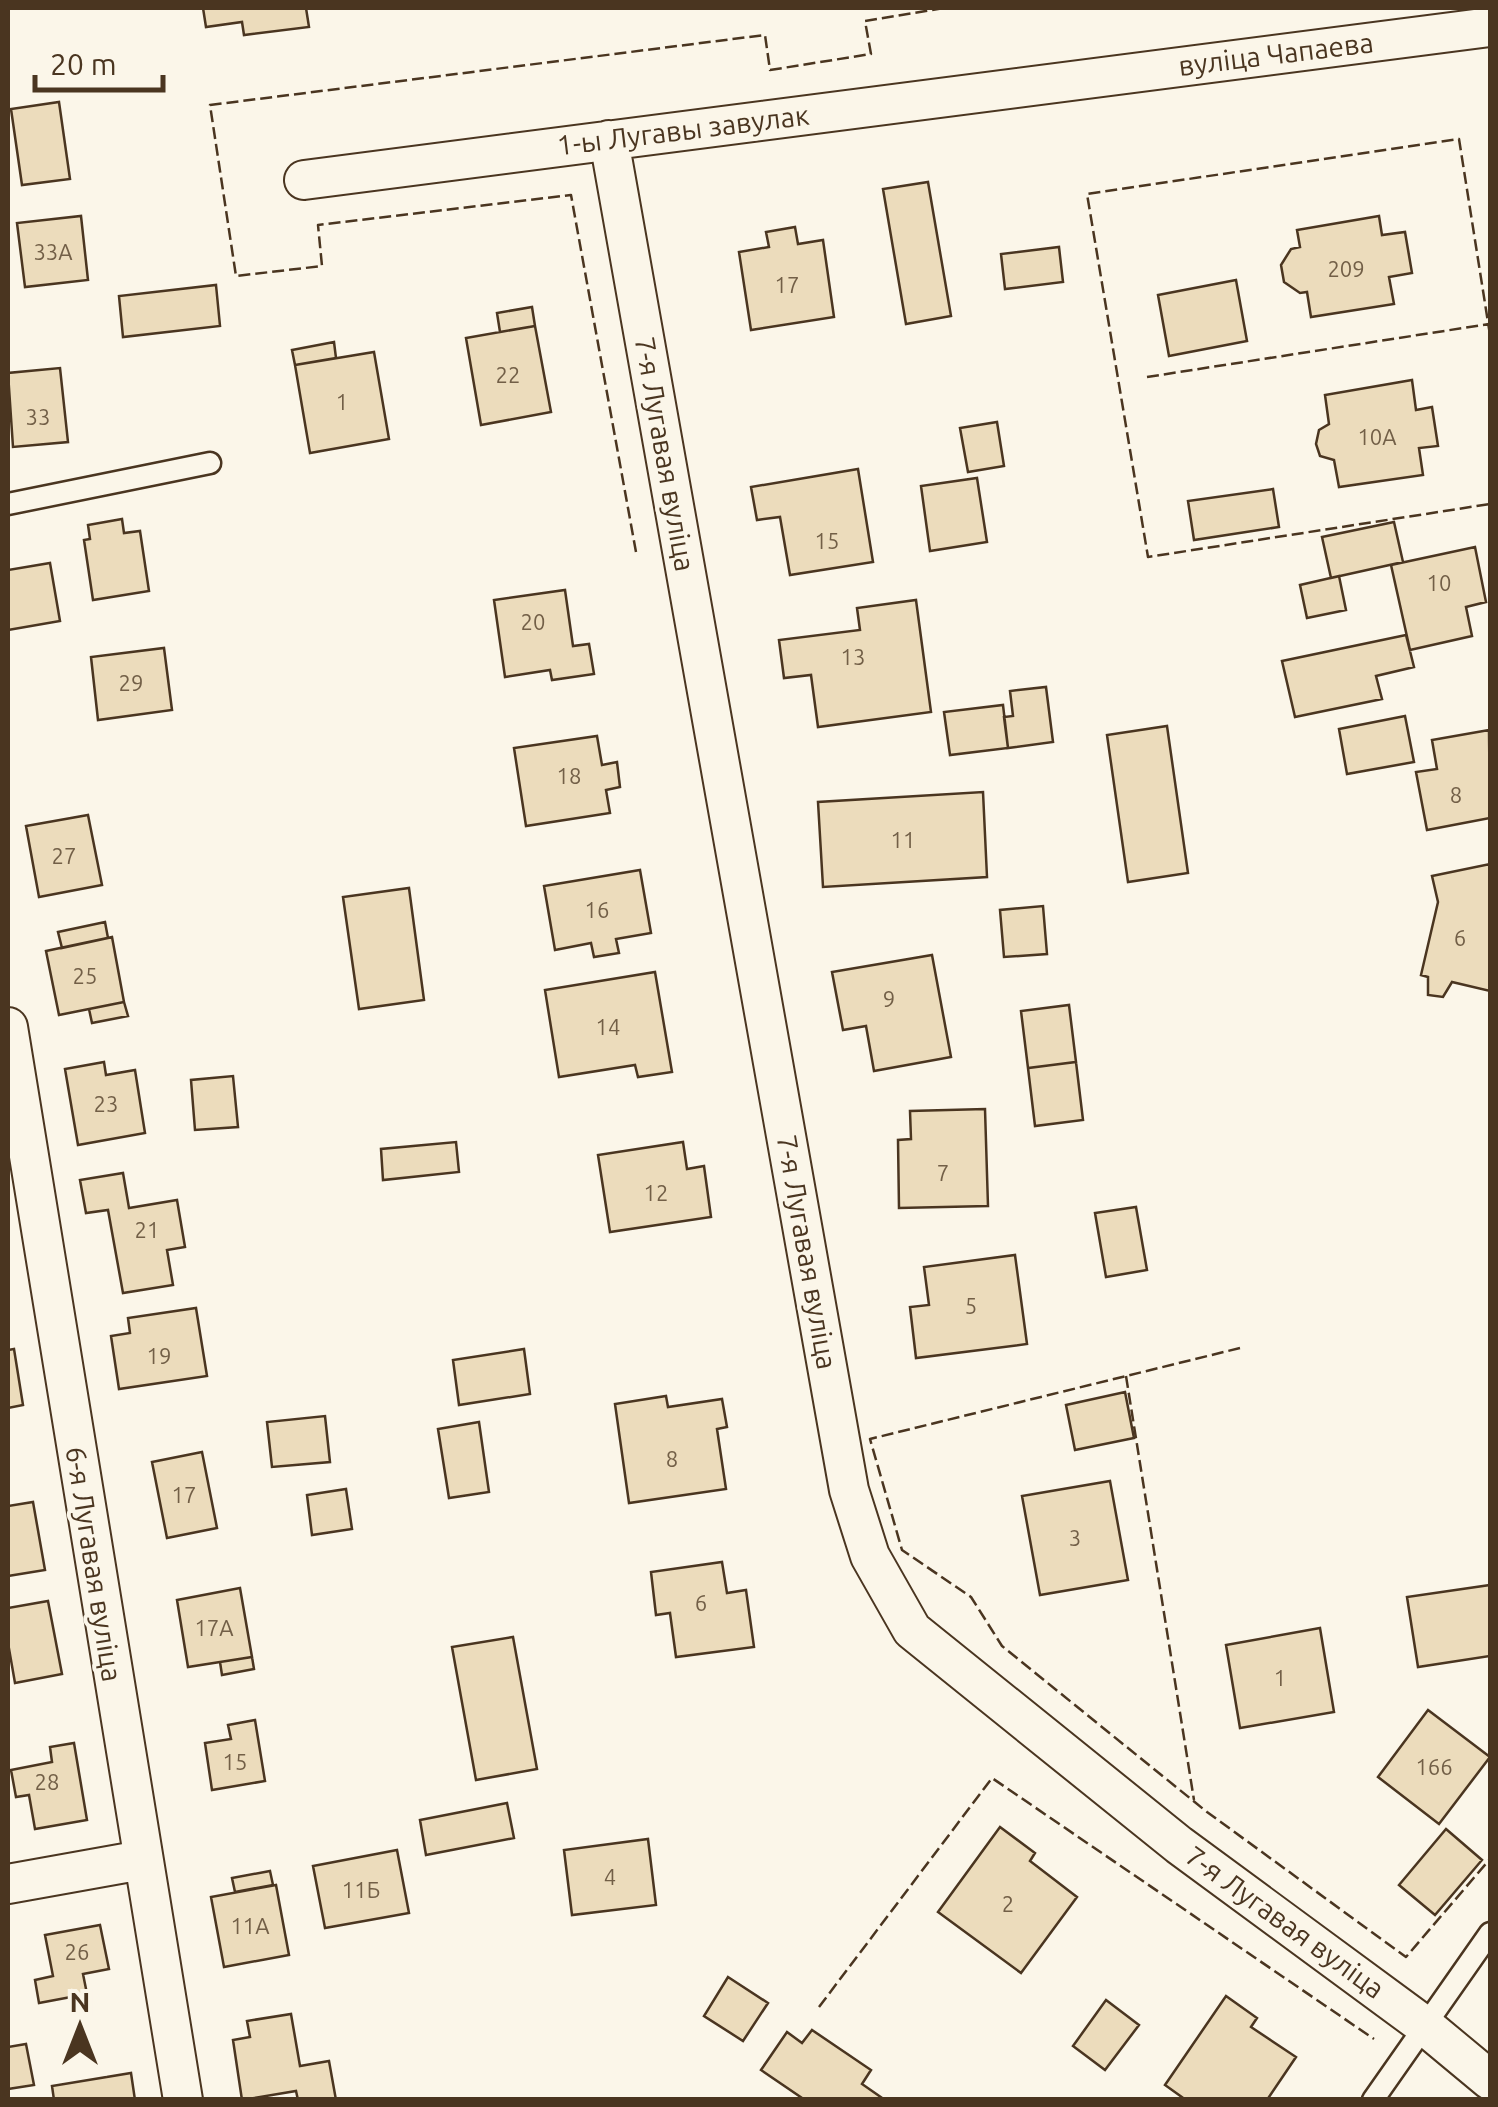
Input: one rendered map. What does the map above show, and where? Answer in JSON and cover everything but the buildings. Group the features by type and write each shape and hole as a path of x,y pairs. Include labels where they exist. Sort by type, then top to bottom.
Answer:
{"street":[{"name":"вуліца Чапаева","path":"1062,81 1490,27"},
{"name":"1-ы Лугавы завулак","path":"304,180 1062,81"},
{"name":"7-я Лугавая вуліца","path":"609,140 849,1490 870,1556 912,1630 1179,1844 1425,2026 1490,2080"},
{"name":"6-я Лугавая вуліца","path":"8,1027 183,2100"},
{"path":"8,1884 142,1860"}],"lane":[{"path":"8,504 210,463"},
{"path":"1373,2100 1490,1933"}],"fence":[{"path":"636,552 571,195 318,225 322,266 236,276 210,105 765,35 770,70 871,54 865,21 944,8"},
{"path":"1490,335 1459,139 1087,194 1148,557 1490,504"},
{"path":"1147,377 1489,324"},
{"path":"1240,1348 870,1439 902,1550 971,1597 1002,1646 1207,1812 1406,1957 1490,1859"},
{"path":"1126,1376 1194,1800"},
{"path":"819,2007 992,1778 1374,2039"}]}
